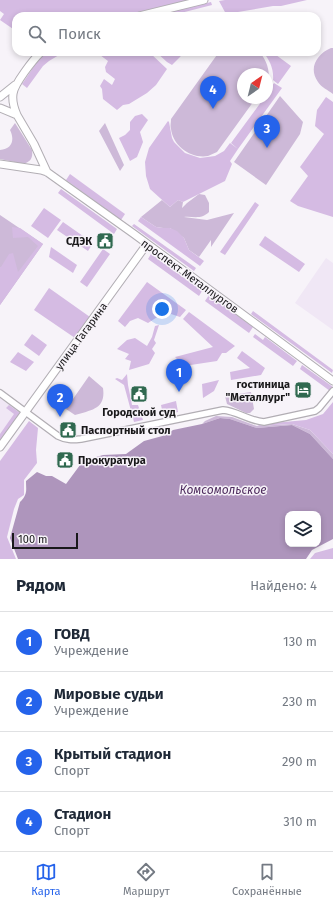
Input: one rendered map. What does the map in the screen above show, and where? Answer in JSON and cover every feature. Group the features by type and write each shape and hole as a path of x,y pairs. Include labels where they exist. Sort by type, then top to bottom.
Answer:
{"main road":[{"path":"155,12 204,0"},
{"path":"16,115 13,105 14,90 37,56"},
{"path":"0,97 17,84"},
{"path":"0,108 16,115"},
{"name":"проспект Металлургов","path":"16,115 47,172"},
{"path":"25,168 34,162 36,150"},
{"name":"проспект Металлургов","path":"0,164 47,172 333,381"},
{"name":"улица Гагарина","path":"0,447 147,244"}],"street":[{"path":"0,393 65,440 81,439 223,410 232,411 257,422 264,422 315,411 333,391"}],"shaded area":[{"path":"0,0 189,0 139,12 12,12 12,28 0,20 4,14 0,11"},
{"path":"307,0 281,6 238,12 225,12 219,1"},
{"path":"211,2 212,5 185,12 170,12"},
{"path":"333,48 333,94 319,84 314,72 314,67 318,58 326,51"},
{"path":"43,56 57,56 43,66 27,88 22,84 39,59"},
{"path":"101,56 153,56 167,69 156,85 147,93 129,104 123,105 117,110 103,99 102,89 100,86 104,79 112,85 115,79 106,72 105,67 108,61"},
{"path":"160,56 181,56 172,65"},
{"path":"216,56 263,56 268,68 237,68 237,104 252,104 217,152 208,156 189,153 175,141 171,128 171,119"},
{"path":"266,56 277,56 291,66 278,84 273,80 273,68"},
{"path":"274,83 282,88 273,100"},
{"path":"280,96 303,122 300,134 266,185 234,162"},
{"path":"326,97 333,102 333,217 298,206 290,201 308,176 300,167 324,134 315,126 317,110"},
{"path":"260,104 270,104 238,149 231,143"},
{"path":"142,114 148,120 140,132 143,142 137,157 130,161 119,138 130,130 130,122 135,116"},
{"path":"168,121 174,142 185,153 200,158 215,156 224,151 230,143 238,149 230,161 232,164 225,181 183,202 178,200 170,207 150,189 146,176 145,162 149,148"},
{"path":"15,123 32,150 31,159 24,164 0,159 0,150 10,146 12,137 10,130"},
{"path":"105,123 124,165 120,171 99,131"},
{"path":"70,174 125,214 121,220 66,180"},
{"path":"61,189 117,229 114,234 58,193"},
{"path":"199,194 205,195 209,203 209,212 200,217 184,217 207,220 234,213 211,247 211,240 199,257 189,250 184,238 170,228 156,227 141,217 162,200 170,207 178,200 183,202 182,208"},
{"path":"255,202 259,205 225,255 220,252"},
{"path":"44,208 61,220 48,238 31,226"},
{"path":"0,215 43,244 0,305"},
{"path":"141,217 156,227 170,228 177,231 184,238 189,250 204,261 200,266 138,221"},
{"path":"63,222 93,243 88,251 57,230"},
{"path":"134,224 196,268 194,271 132,226"},
{"path":"12,227 20,228 43,244 0,305 0,267 9,254 13,253 18,272 38,246 28,237 13,238"},
{"path":"265,236 305,264 299,272 259,245"},
{"path":"51,247 77,265 73,273 49,257"},
{"path":"103,249 110,254 87,287 80,282"},
{"path":"151,254 202,291 199,296 148,259"},
{"path":"326,258 333,263 333,330 295,303"},
{"path":"147,282 186,310 180,317 165,312 148,323 138,318 130,321 125,327 118,321"},
{"path":"49,288 90,317 75,338 34,310"},
{"path":"209,295 253,327 249,333 205,301"},
{"path":"253,311 333,370 332,373 251,314"},
{"path":"189,312 235,346 226,353 222,353 217,361 184,366 175,357 213,347 183,319"},
{"path":"159,325 154,340 156,343 152,349 155,353 149,364 129,370 131,361 125,359 129,354 117,349 127,340 135,338 147,346 152,337 155,326"},
{"path":"32,334 47,345 39,356 24,345"},
{"path":"255,334 263,340 265,337 297,361 293,366 253,337"},
{"path":"242,351 265,368 261,375 231,380 230,372 250,368 237,358"},
{"path":"18,352 34,362 26,371 10,362"},
{"path":"302,365 333,387 330,391 300,369"},
{"path":"127,374 132,405 138,405 143,420 134,422 124,385 115,379 117,378 122,380"},
{"path":"89,376 103,388 102,400 96,408 75,415 66,409"},
{"path":"219,380 214,391 203,398 202,384"},
{"path":"251,392 254,409 250,413 246,413 227,404 225,396"},
{"path":"0,398 21,413 0,442"},
{"path":"176,401 178,412 163,415 161,405"},
{"path":"333,402 333,454 310,430 292,424 257,426 264,423 306,420 323,414"},
{"path":"9,405 20,413 0,441 0,434 14,414 6,408"},
{"path":"216,416 232,417 257,426 292,424 310,430 333,454 333,459 310,434 292,425 257,428 230,419 220,418 202,424"},
{"path":"29,421 38,428 36,450 37,463 24,480 24,495 18,499 7,537 16,559 0,559 0,461"},
{"path":"333,548 333,559 310,559 315,553"}],"water":[{"name":"Комсомольское","path":"220,418 230,419 257,428 292,425 310,434 333,459 333,539 321,545 321,511 285,511 285,547 318,547 312,550 306,559 18,559 10,538 20,502 25,494 26,481 37,472 46,476 52,476 66,484 83,461 103,455 126,454 144,441 166,435 173,430 202,424"}],"place":[{"name":"Стадион","path":"213,109"},
{"name":"Крытый стадион","path":"267,148"},
{"name":"СДЭК","path":"105,241"},
{"name":"гостиница \"Металлург\"","path":"303,390"},
{"name":"ГОВД","path":"179,392"},
{"name":"Городской суд","path":"139,394"},
{"name":"Мировые судьи","path":"60,417"},
{"name":"Паспортный стол","path":"68,430"},
{"name":"Прокуратура","path":"65,460"}]}
